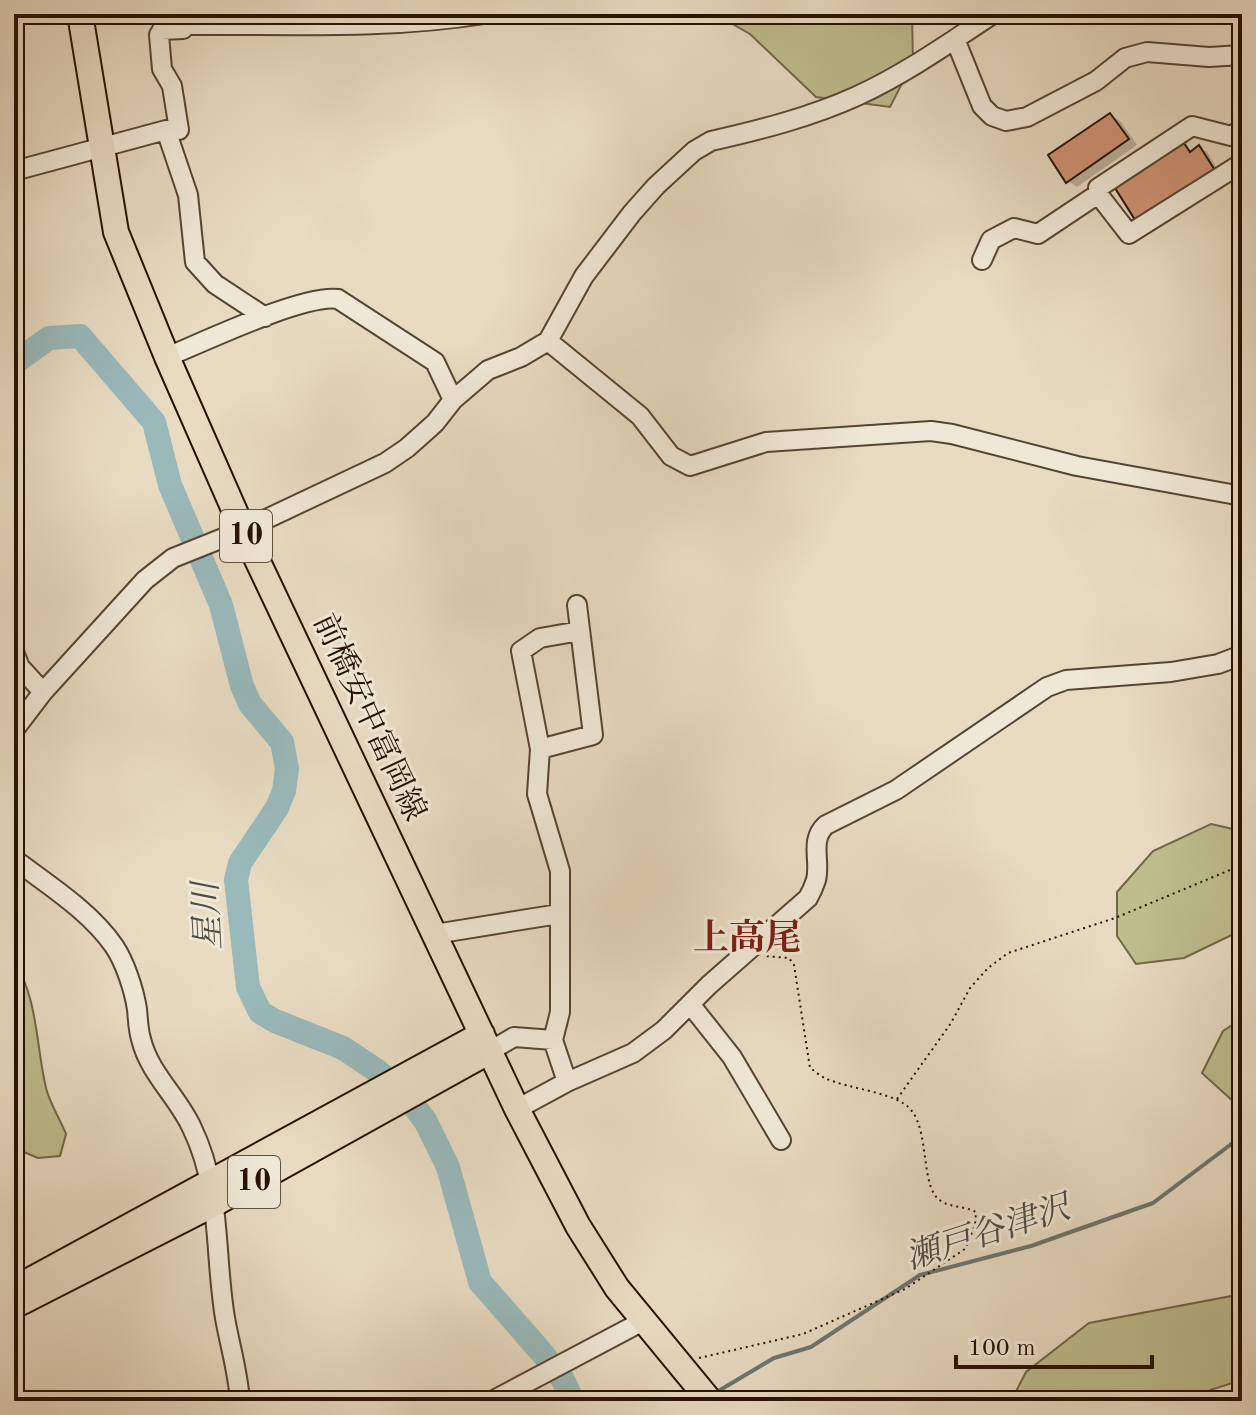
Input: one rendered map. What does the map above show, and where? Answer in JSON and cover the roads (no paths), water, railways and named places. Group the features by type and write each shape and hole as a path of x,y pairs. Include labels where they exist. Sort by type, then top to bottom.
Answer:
{"main road":[{"name":"前橋安中富岡線","path":"80,14 116,232 243,530 517,1109 597,1259 643,1321 710,1401"},
{"name":"10","path":"14,1306 214,1192 308,1131 486,1042"},
{"name":"10","path":"14,1289 214,1192"}],"street":[{"path":"14,171 101,146 166,130 179,130 172,86 162,69 159,35 162,30 183,29 186,25 407,24 484,14"},
{"path":"14,730 43,692 145,580 173,558 243,530 385,463 417,440 453,400 488,370 521,357 548,341 584,276 632,213 694,151 711,141 809,114 855,97 891,79 993,14"},
{"path":"955,39 982,106 992,116 1006,121 1027,117 1096,81 1125,58 1147,52 1209,57 1242,55"},
{"path":"1242,129 1231,136 1192,126 1098,188 1098,194 1129,234 1242,163"},
{"path":"166,130 188,195 195,262 215,284 265,317"},
{"path":"982,260 991,240 1014,228 1038,234 1098,194"},
{"path":"167,357 265,317 326,297 338,299 435,362 453,400"},
{"path":"548,341 640,416 671,456 690,466 766,442 931,431 1077,466 1242,496"},
{"path":"540,749 593,735 577,605"},
{"path":"567,1082 553,1040 560,1012 560,871 537,794 540,749 521,651 540,638 580,631"},
{"path":"14,652 20,667 43,692"},
{"path":"517,1109 567,1082 633,1053 664,1030 808,898 816,880 819,831 896,790 1038,692 1066,680 1171,672 1218,664 1242,655"},
{"path":"14,859 103,932 115,948 136,1005 141,1039 152,1065 192,1127 214,1192 225,1316 240,1401"},
{"path":"435,934 559,914"},
{"path":"690,1004 732,1057 781,1140"},
{"path":"486,1042 514,1037 553,1040"},
{"path":"502,1399 643,1321"}],"waterway":[{"name":"星川","path":"14,363 49,338 80,336 154,422 170,485 221,605 242,686 250,704 282,742 287,769 284,791 277,808 240,863 236,880 248,987 260,1012 343,1048 406,1095 426,1122 448,1167 480,1282 543,1354 563,1380 573,1401"},
{"name":"瀬戸谷津沢","path":"715,1393 774,1358 811,1347 920,1275 1031,1246 1153,1203 1242,1136"}],"district":[{"name":"上高尾","path":"747,940"}]}
